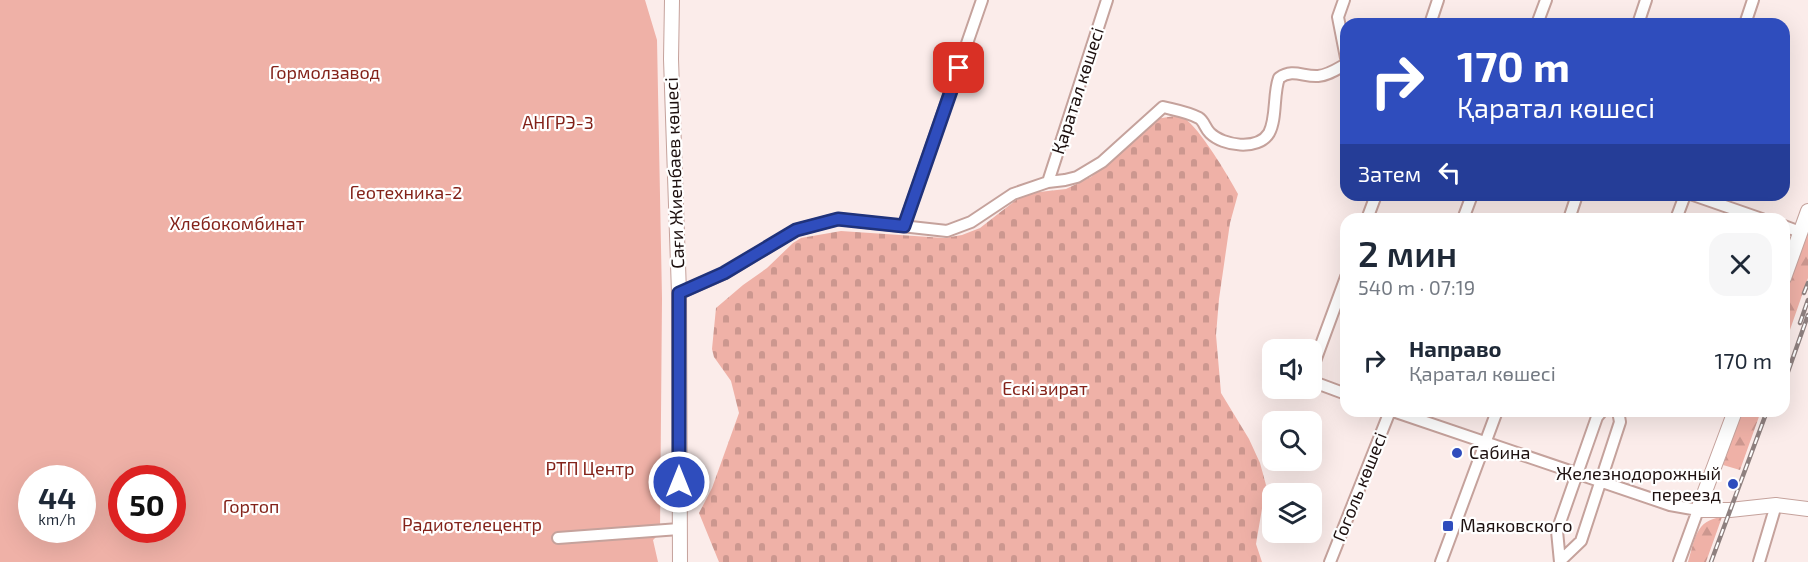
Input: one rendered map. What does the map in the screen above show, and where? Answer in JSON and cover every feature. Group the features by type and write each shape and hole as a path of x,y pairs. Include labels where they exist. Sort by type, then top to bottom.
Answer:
{"main road":[{"name":"Сағи Жиенбаев көшесі","path":"672,0 671,59 679,293 678,562"},
{"path":"1790,261 1808,212"},
{"path":"1733,417 1698,510 1730,510 1776,505 1808,508"}],"street":[{"path":"904,226 982,0"},
{"name":"Қаратал көшесі","path":"1048,182 1107,0"},
{"path":"1340,28 1338,18 1344,0"},
{"path":"1432,18 1438,0"},
{"path":"1539,18 1546,0"},
{"path":"1640,18 1647,0"},
{"path":"1747,18 1753,0"},
{"name":"Қаратал көшесі","path":"679,293 724,273 796,230 838,219 946,231 971,222 1013,194 1048,182 1077,177 1102,162 1163,107 1201,119 1210,133 1220,140 1254,144 1263,140 1269,132 1279,78 1294,72 1311,75 1329,74 1340,68"},
{"path":"1710,201 1745,213"},
{"path":"1790,228 1800,232"},
{"path":"1322,342 1340,294"},
{"path":"1322,385 1340,392"},
{"name":"Гоголь көшесі","path":"1330,562 1389,417"},
{"path":"1409,417 1576,475 1670,505 1698,510 1679,562"},
{"path":"1441,562 1495,417"},
{"path":"1560,562 1557,531 1597,417"},
{"path":"1560,562 1581,541 1620,422 1619,417"},
{"path":"1759,562 1776,505"},
{"path":"558,538 679,529"}],"green space":[{"path":"0,0 645,0 657,40 662,298 660,533 653,540 658,562 0,562"},
{"name":"Ескі зират","path":"1175,116 1184,118 1190,123 1221,165 1238,194 1230,223 1216,335 1221,393 1249,439 1260,463 1265,483 1262,483 1262,509 1256,544 1262,562 719,562 699,513 712,488 739,413 731,381 714,357 712,349 716,308 801,238 841,231 944,238 962,235 980,228 1016,200 1030,193 1066,189 1091,177 1155,119"},
{"path":"1808,233 1808,278 1790,330 1790,282"},
{"path":"1740,417 1759,417 1740,470 1723,465"},
{"path":"1722,517 1706,562 1688,562 1697,532 1706,522"}],"railway":[{"path":"1804,293 1808,283"},
{"path":"1800,323 1808,300"},
{"path":"1790,366 1808,315"},
{"path":"1711,562 1765,417"}],"place":[{"name":"Сабина","path":"1457,453"},
{"name":"Железнодорожный переезд","path":"1733,484"},
{"name":"Маяковского","path":"1448,526"}],"route":[{"path":"679,482 679,293 724,273 796,230 838,219 904,226 959,68"}],"park label":[{"name":"Гормолзавод","path":"325,73"},
{"name":"АНГРЭ-3","path":"558,123"},
{"name":"Геотехника-2","path":"406,193"},
{"name":"Хлебокомбинат","path":"237,224"},
{"name":"РТП Центр","path":"590,469"},
{"name":"Гортоп","path":"251,507"},
{"name":"Радиотелецентр","path":"472,525"}]}
